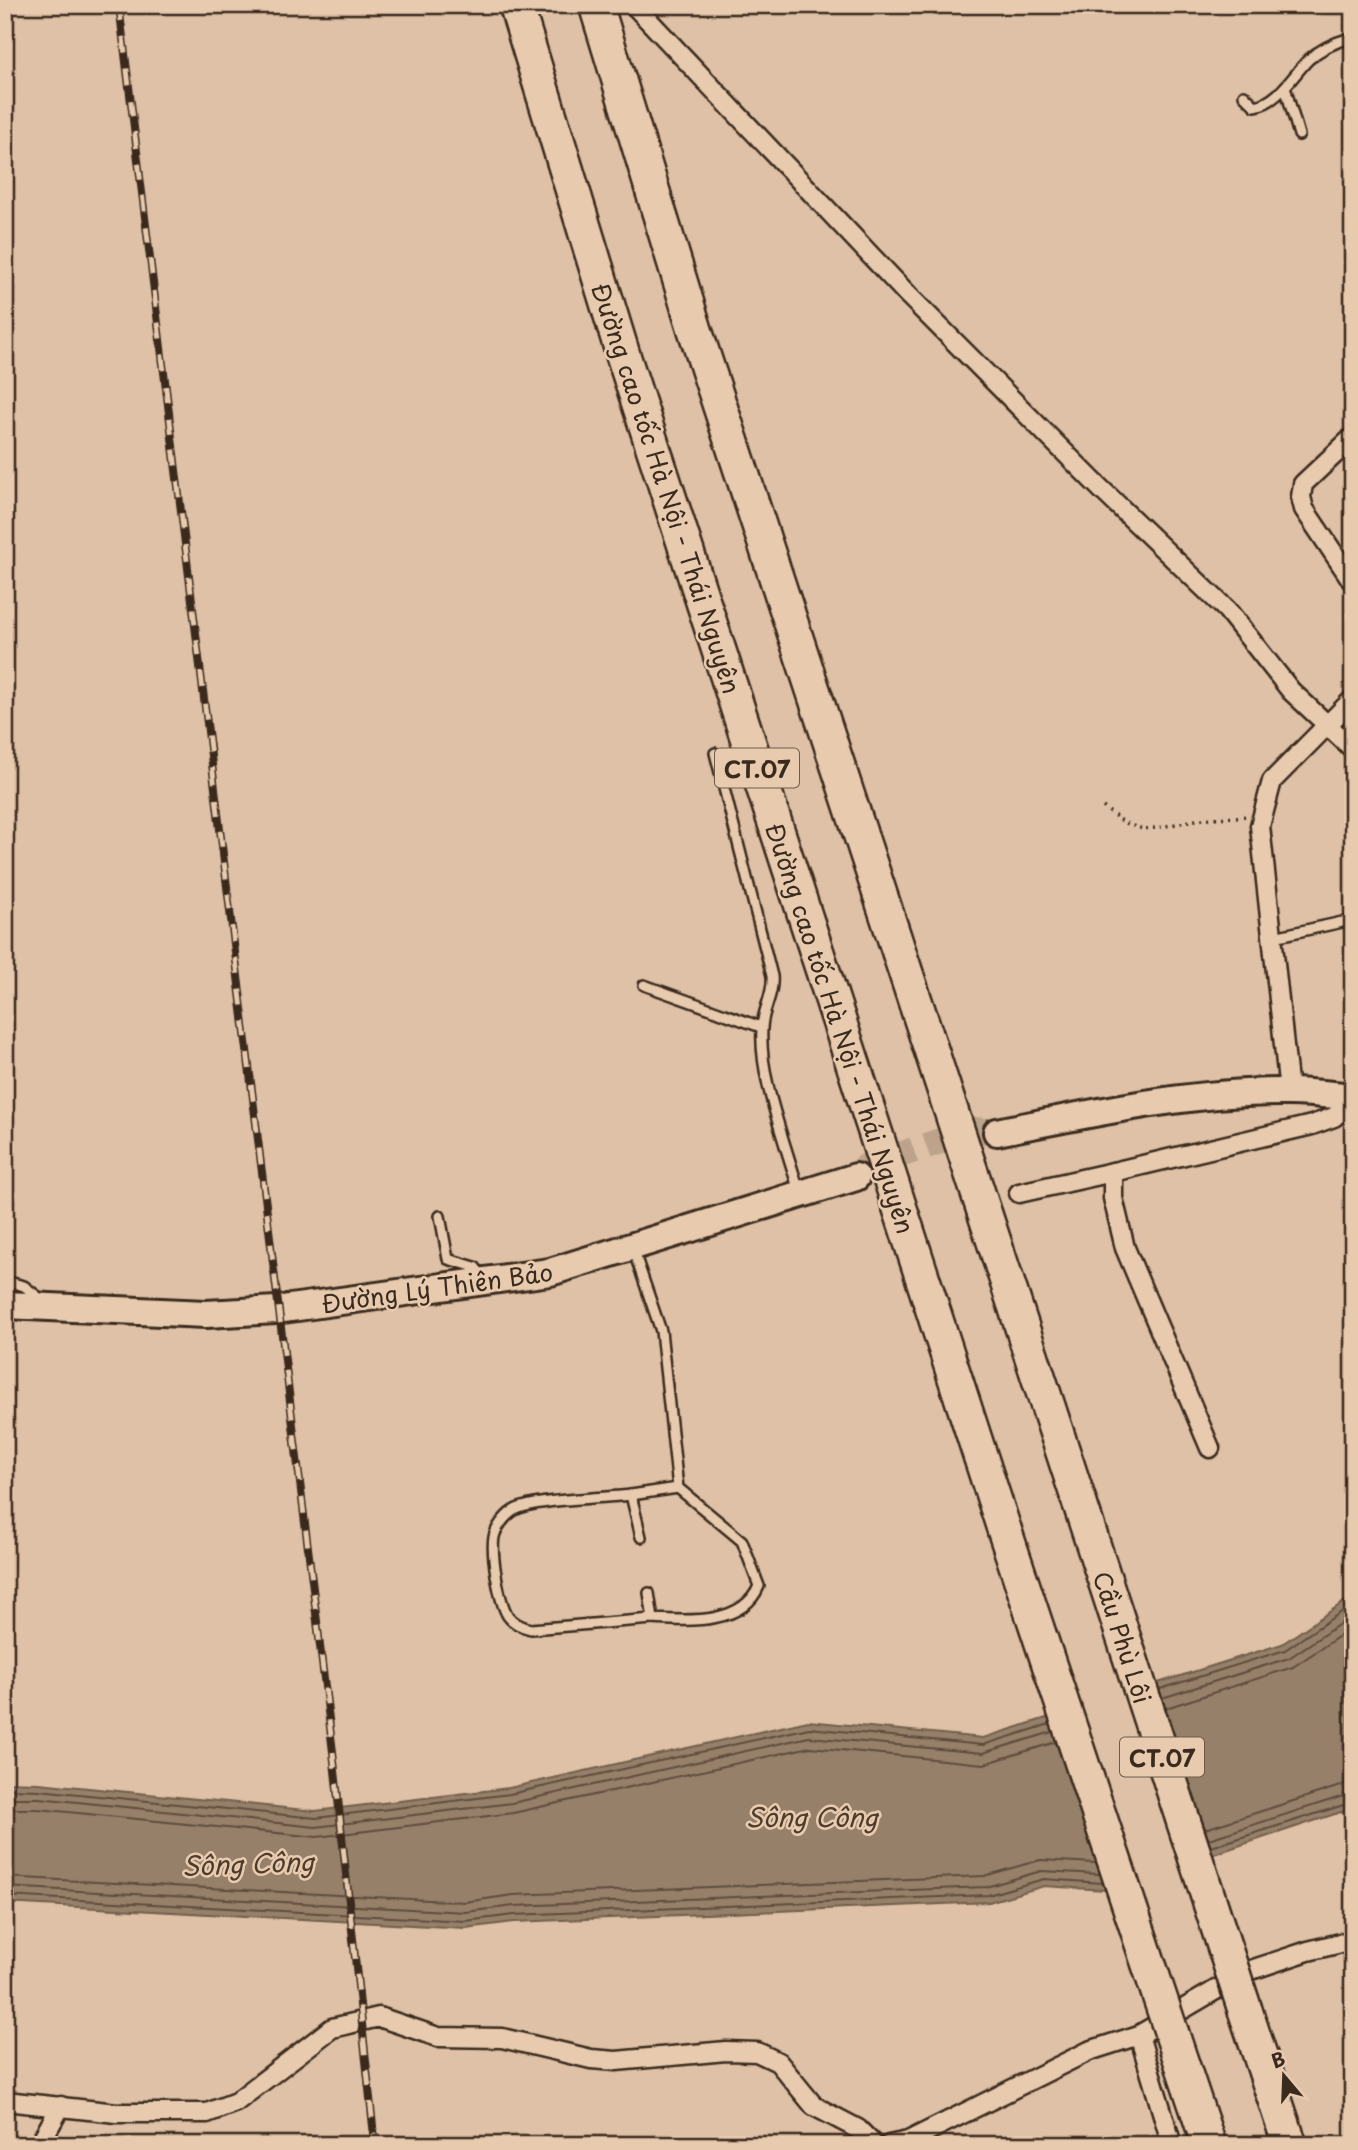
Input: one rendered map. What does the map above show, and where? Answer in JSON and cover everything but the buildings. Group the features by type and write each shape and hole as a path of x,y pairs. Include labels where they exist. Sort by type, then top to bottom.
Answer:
{"highway":[{"name":"Đường cao tốc Hà Nội - Thái Nguyên","path":"516,5 623,355 1004,1530 1209,2145"},
{"name":"Cầu Phù Lôi","path":"596,5 699,343 1290,2145"}],"main road":[{"path":"997,1132 1090,1113 1194,1097 1289,1091 1353,1097"},
{"name":"Đường Lý Thiên Bảo","path":"5,1305 230,1313 276,1310 550,1272 800,1197 856,1177"}],"street":[{"path":"634,5 919,305 1227,610 1291,691 1353,749"},
{"path":"1353,437 1303,484 1301,497 1304,509 1353,582"},
{"path":"1289,1091 1260,826 1272,781 1353,699"},
{"path":"1019,1192 1312,1125 1334,1117 1353,1102"},
{"path":"1113,1172 1113,1198 1125,1248 1210,1448"},
{"path":"889,2145 909,2143 1088,2051 1139,2035 1248,1971 1308,1951 1353,1940"},
{"path":"5,2101 117,2113 207,2113 236,2102 332,2028 379,2017 438,2037 502,2038 591,2059 617,2061 726,2051 757,2052 778,2063 814,2106 858,2129 874,2145"},
{"path":"1139,2035 1172,2145"},
{"path":"38,2145 61,2106"}],"lane":[{"path":"1244,95 1255,106 1261,105 1285,88 1310,58 1347,39 1353,41"},
{"path":"1285,88 1299,135"},
{"path":"715,753 772,976 773,986 761,1027 769,1081 800,1197"},
{"path":"1274,937 1347,921"},
{"path":"644,985 761,1027"},
{"path":"440,1216 449,1259 475,1267 487,1281"},
{"path":"632,1248 661,1331 678,1488 742,1541 759,1586 755,1598 743,1609 709,1618 653,1619 531,1629 520,1627 509,1618 501,1602 493,1539 502,1521 514,1510 545,1503 678,1488"},
{"path":"5,1281 24,1286 52,1307"},
{"path":"631,1495 641,1537"},
{"path":"649,1593 653,1619"}],"path":[{"path":"1103,807 1128,826 1141,829 1163,829 1190,821 1262,815"}],"water":[{"name":"Sông Công","path":"1353,1596 1353,1808 1105,1890 1044,1886 989,1902 514,1922 466,1928 5,1903 5,1782 39,1783 315,1811 509,1788 808,1721 983,1738 1282,1644"}],"pier":[{"path":"1139,1685 1197,1863 1123,1888 1063,1709"}],"tunnel":[{"path":"856,1177 867,1166 973,1130 997,1132"}],"railway":[{"path":"119,5 333,1752 375,2145"}]}
